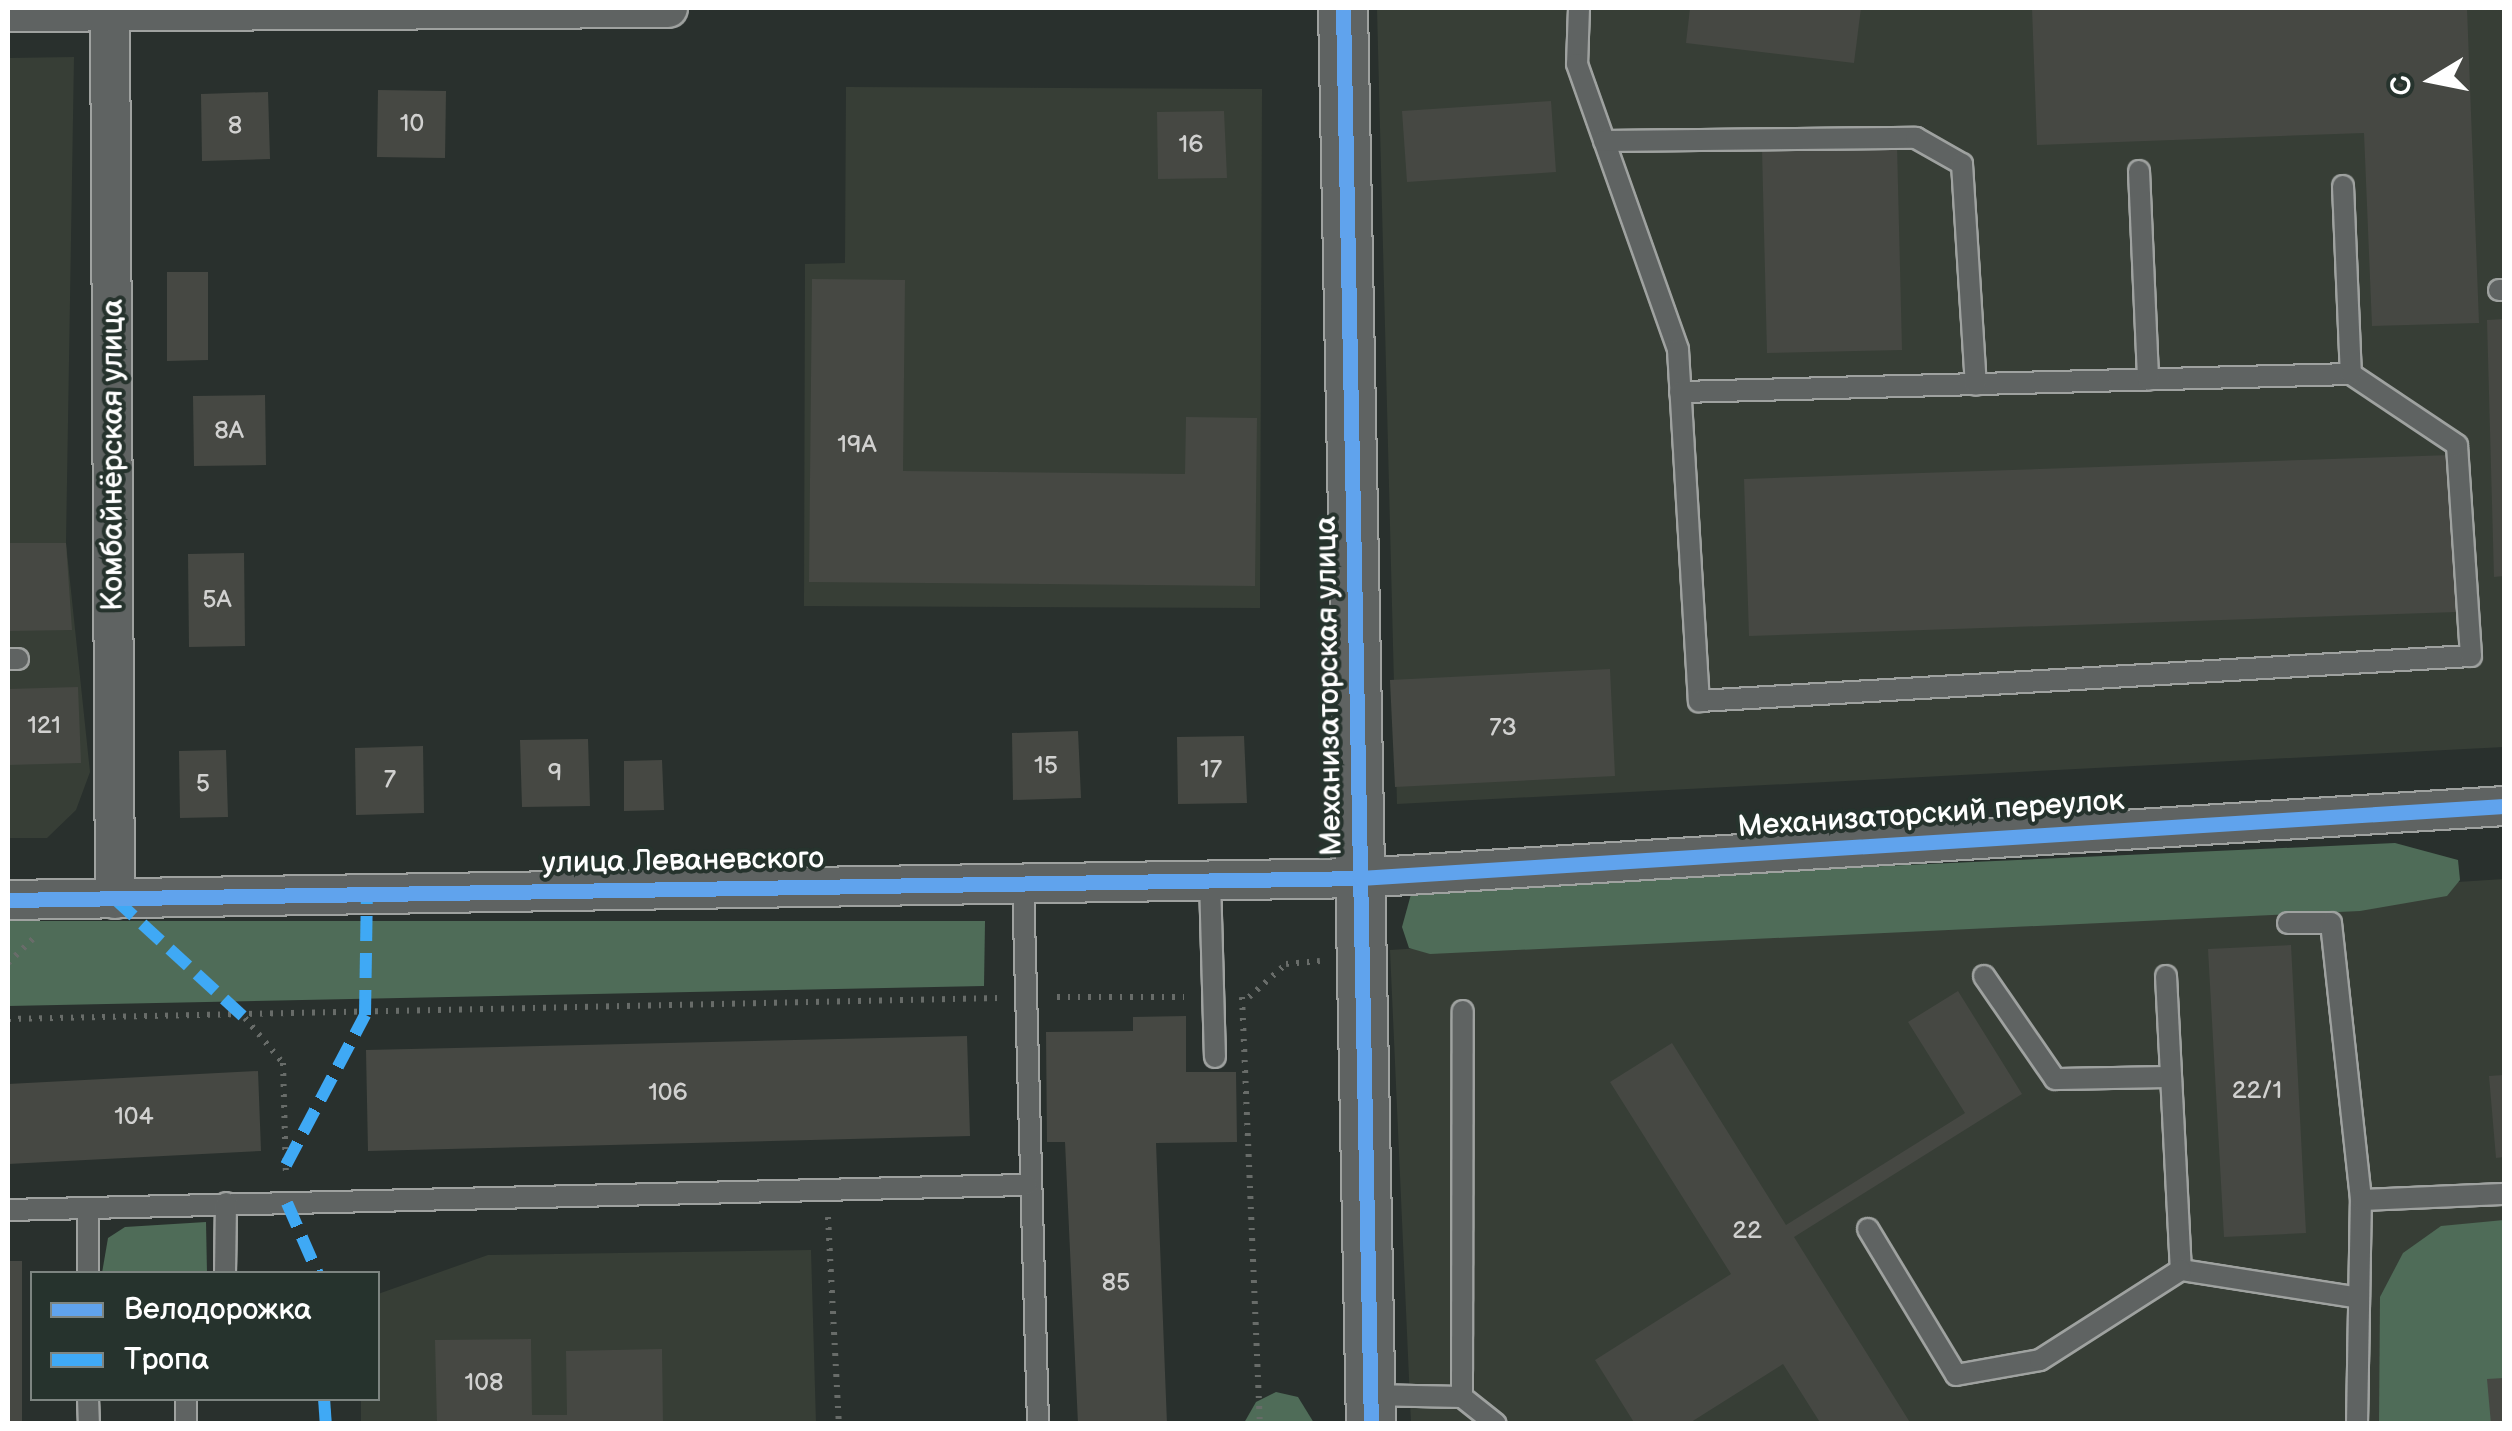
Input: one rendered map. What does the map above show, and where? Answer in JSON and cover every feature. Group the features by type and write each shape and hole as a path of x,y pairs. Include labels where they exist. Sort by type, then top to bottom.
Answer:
{"street":[{"path":"8,12 668,8"},
{"name":"Механизаторская улица","path":"1343,8 1371,1409"},
{"name":"Комбайнёрская улица","path":"110,11 115,899"},
{"name":"Механизаторский переулок","path":"1360,878 2504,806"},
{"name":"улица Леваневского","path":"8,900 1360,878"}],"lane":[{"path":"1578,8 1578,64 1678,350 1680,392 1699,702 2472,656 2458,445 2351,374 1680,392"},
{"path":"1604,141 1916,138 1962,164 1976,386"},
{"path":"2139,171 2148,380"},
{"path":"2342,186 2351,374"},
{"path":"1210,880 1215,1057"},
{"path":"1023,883 1027,1185 1038,1424"},
{"path":"2288,923 2331,923 2361,1200 2358,1424"},
{"path":"1984,976 2055,1079 2171,1077"},
{"path":"2166,976 2181,1270"},
{"path":"1462,1398 1463,1011"},
{"path":"8,1210 1027,1185"},
{"path":"2361,1200 2504,1194"},
{"path":"224,1271 226,1203"},
{"path":"88,1208 88,1271"},
{"path":"1868,1229 1956,1374 2040,1360 2181,1270 2360,1298"},
{"path":"1371,1409 1462,1398 1496,1424"}],"path":[{"path":"8,1019 246,1018 1025,997 1248,996 1286,964 1362,956"},
{"path":"1248,996 1260,1424"},
{"path":"246,1018 283,1063 287,1202"},
{"path":"826,1191 838,1424"}],"shaded area":[{"path":"1377,8 2504,8 2504,747 1397,804"},
{"path":"74,57 66,543 90,772 76,810 47,838 8,838 8,58"},
{"path":"846,87 1262,89 1260,608 804,606 805,264 845,263"},
{"path":"2504,879 2504,1423 1411,1423 1390,950"},
{"path":"811,1250 816,1423 361,1423 361,1401 380,1401 380,1293 488,1255"}],"green space":[{"path":"2395,843 2458,860 2460,880 2447,896 2360,911 1430,954 1409,948 1402,927 1413,887"},
{"path":"8,921 985,921 984,986 8,1006"},
{"path":"2504,1220 2504,1423 2379,1424 2380,1297 2403,1253 2441,1226"},
{"path":"206,1222 207,1271 102,1271 108,1238 125,1227"},
{"path":"1276,1392 1298,1397 1314,1423 1244,1423 1256,1402"}],"building":[{"path":"1690,8 1861,8 1854,63 1686,43"},
{"path":"2032,8 2467,8 2479,323 2372,326 2364,133 2037,145"},
{"path":"378,90 446,91 445,158 377,157"},
{"path":"268,92 270,159 202,161 201,94"},
{"path":"1551,101 1556,172 1407,182 1402,111"},
{"path":"1224,111 1227,178 1158,179 1157,112"},
{"path":"1897,145 1902,350 1767,353 1762,149"},
{"path":"167,272 208,272 208,360 167,361"},
{"path":"812,279 905,280 903,471 1185,474 1186,417 1257,418 1255,586 809,582"},
{"path":"2504,319 2504,576 2494,577 2487,320"},
{"path":"265,395 266,465 194,466 193,396"},
{"path":"2451,455 2457,612 1749,636 1744,479"},
{"path":"8,543 66,543 72,630 8,631"},
{"path":"244,553 245,646 189,647 188,554"},
{"path":"1610,669 1615,776 1395,787 1390,680"},
{"path":"78,687 81,763 8,765 8,689"},
{"path":"1078,731 1081,798 1013,800 1012,733"},
{"path":"1244,736 1247,803 1178,804 1177,737"},
{"path":"588,739 590,806 522,807 520,740"},
{"path":"423,746 424,813 356,815 355,748"},
{"path":"226,750 228,817 180,818 179,751"},
{"path":"662,760 664,810 624,811 624,761"},
{"path":"2291,945 2306,1233 2224,1237 2208,949"},
{"path":"1958,991 2022,1094 1794,1237 1911,1424 1821,1424 1783,1364 1688,1424 1635,1424 1595,1360 1731,1274 1610,1082 1672,1043 1786,1225 1965,1113 1908,1022"},
{"path":"1186,1016 1186,1072 1236,1072 1237,1142 1156,1143 1167,1424 1078,1424 1065,1142 1047,1142 1046,1032 1133,1031 1133,1017"},
{"path":"967,1036 970,1136 368,1151 366,1050"},
{"path":"258,1071 261,1151 8,1164 8,1084"},
{"path":"2504,1075 2504,1157 2496,1158 2489,1076"},
{"path":"8,1261 22,1261 22,1424 8,1424"},
{"path":"531,1339 532,1415 567,1415 566,1351 662,1349 663,1424 437,1424 435,1340"},
{"path":"2504,1378 2504,1424 2491,1424 2487,1379"}],"marked path":[{"path":"286,1165 365,1015 367,894"},
{"path":"115,899 245,1018"},
{"path":"287,1203 317,1271"},
{"path":"324,1401 326,1424"}],"cycle path":[{"path":"1343,8 1371,1424"},
{"path":"8,900 1360,878 2504,806"}]}
